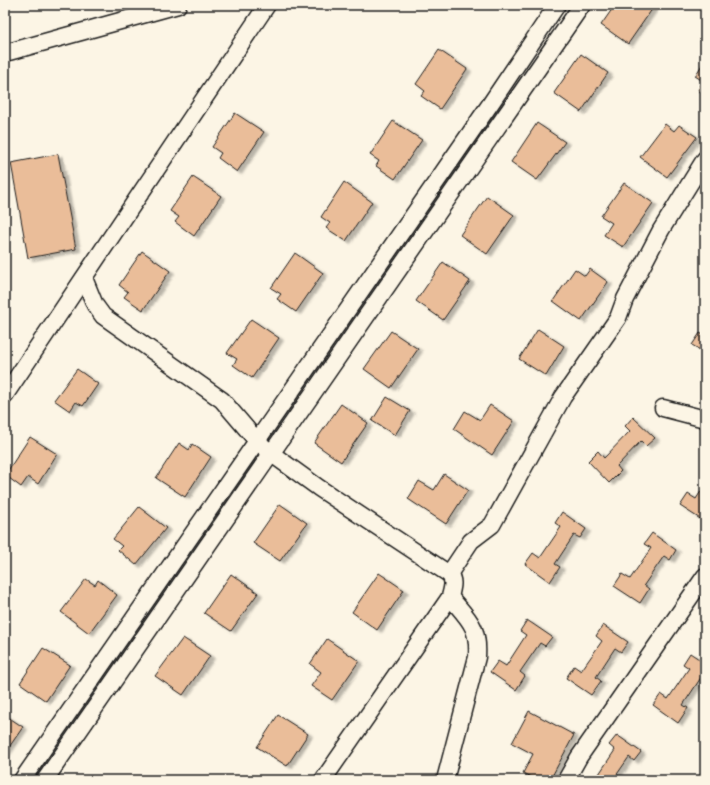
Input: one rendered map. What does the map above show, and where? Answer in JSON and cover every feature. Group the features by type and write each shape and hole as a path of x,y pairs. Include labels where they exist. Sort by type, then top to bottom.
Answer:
{"street":[{"path":"5,53 178,5"},
{"path":"5,395 267,5"},
{"path":"22,780 257,442 557,5"},
{"path":"45,780 582,5"},
{"path":"449,574 471,541 492,525 563,397 618,318 625,299 661,230 705,159"},
{"path":"84,278 96,305 103,316 222,400 257,442 319,488 449,574 452,578 453,585 450,597 324,780"},
{"path":"663,408 705,419"},
{"path":"566,780 579,757 705,576"},
{"path":"445,780 477,657 478,644 477,633 450,597"}],"building":[{"path":"615,5 655,5 628,44 601,25"},
{"path":"439,50 467,69 440,109 421,96 425,91 416,84"},
{"path":"581,54 608,73 581,112 554,93"},
{"path":"705,60 705,95 698,90 703,81 695,76"},
{"path":"235,113 264,132 237,172 218,158 221,153 212,147"},
{"path":"393,121 422,140 395,179 376,166 379,161 370,155"},
{"path":"537,123 565,142 537,180 511,162"},
{"path":"665,124 674,131 679,125 697,137 667,177 640,157"},
{"path":"58,154 76,249 28,258 11,163"},
{"path":"193,177 221,196 194,236 175,222 179,217 170,211"},
{"path":"344,182 372,202 346,241 326,228 330,223 321,217"},
{"path":"624,183 653,203 623,247 604,235 612,223 601,216"},
{"path":"487,196 514,215 487,254 460,235"},
{"path":"142,251 170,271 143,310 124,297 128,292 119,285"},
{"path":"295,253 323,273 296,312 277,299 281,294 271,288"},
{"path":"443,262 470,281 443,320 416,301"},
{"path":"575,269 585,276 590,269 608,282 581,321 553,301"},
{"path":"251,319 279,338 252,378 233,365 237,359 227,353"},
{"path":"538,329 564,346 546,376 519,359"},
{"path":"391,331 418,349 391,388 364,369"},
{"path":"700,333 705,336 705,353 692,345"},
{"path":"77,369 98,384 83,406 76,402 70,411 54,400"},
{"path":"387,397 410,411 395,435 372,421"},
{"path":"341,404 368,423 341,462 314,443"},
{"path":"490,405 514,421 492,455 454,429 465,411 480,420"},
{"path":"633,417 655,438 646,446 641,441 617,466 621,471 609,483 588,461 598,451 604,458 630,431 625,426"},
{"path":"30,437 57,454 38,484 28,477 21,487 5,475"},
{"path":"179,443 189,450 192,444 211,457 185,497 156,478"},
{"path":"444,474 468,490 446,524 408,499 419,481 434,490"},
{"path":"705,485 705,522 680,506 688,494 696,499"},
{"path":"280,504 307,523 280,561 253,543"},
{"path":"139,507 166,528 136,565 118,550 122,546 113,539"},
{"path":"562,512 586,529 580,538 574,535 555,564 560,567 550,582 525,564 533,553 540,558 561,527 555,523"},
{"path":"652,533 676,550 670,560 664,556 644,585 649,589 640,603 614,586 622,574 630,579 651,548 644,544"},
{"path":"379,573 404,590 377,630 352,612"},
{"path":"231,574 258,593 231,631 204,613"},
{"path":"86,579 95,585 98,580 117,595 89,633 61,612"},
{"path":"527,620 552,637 545,646 540,643 520,672 525,676 516,690 490,672 498,661 506,666 526,635 520,631"},
{"path":"603,625 628,642 621,652 615,648 596,677 601,681 591,695 566,678 574,666 581,671 602,641 596,636"},
{"path":"183,638 210,656 183,695 155,676"},
{"path":"327,639 359,661 332,700 311,686 321,672 310,664"},
{"path":"43,648 70,665 46,701 20,683"},
{"path":"690,653 705,663 705,678 702,676 683,705 688,708 678,723 653,705 661,694 668,699 689,668 683,664"},
{"path":"529,711 574,735 550,780 536,780 523,773 533,754 512,743"},
{"path":"5,715 23,727 5,753"},
{"path":"278,715 308,734 287,766 257,747"},
{"path":"617,735 641,752 634,761 629,757 613,780 595,780 615,750 609,745"}]}
